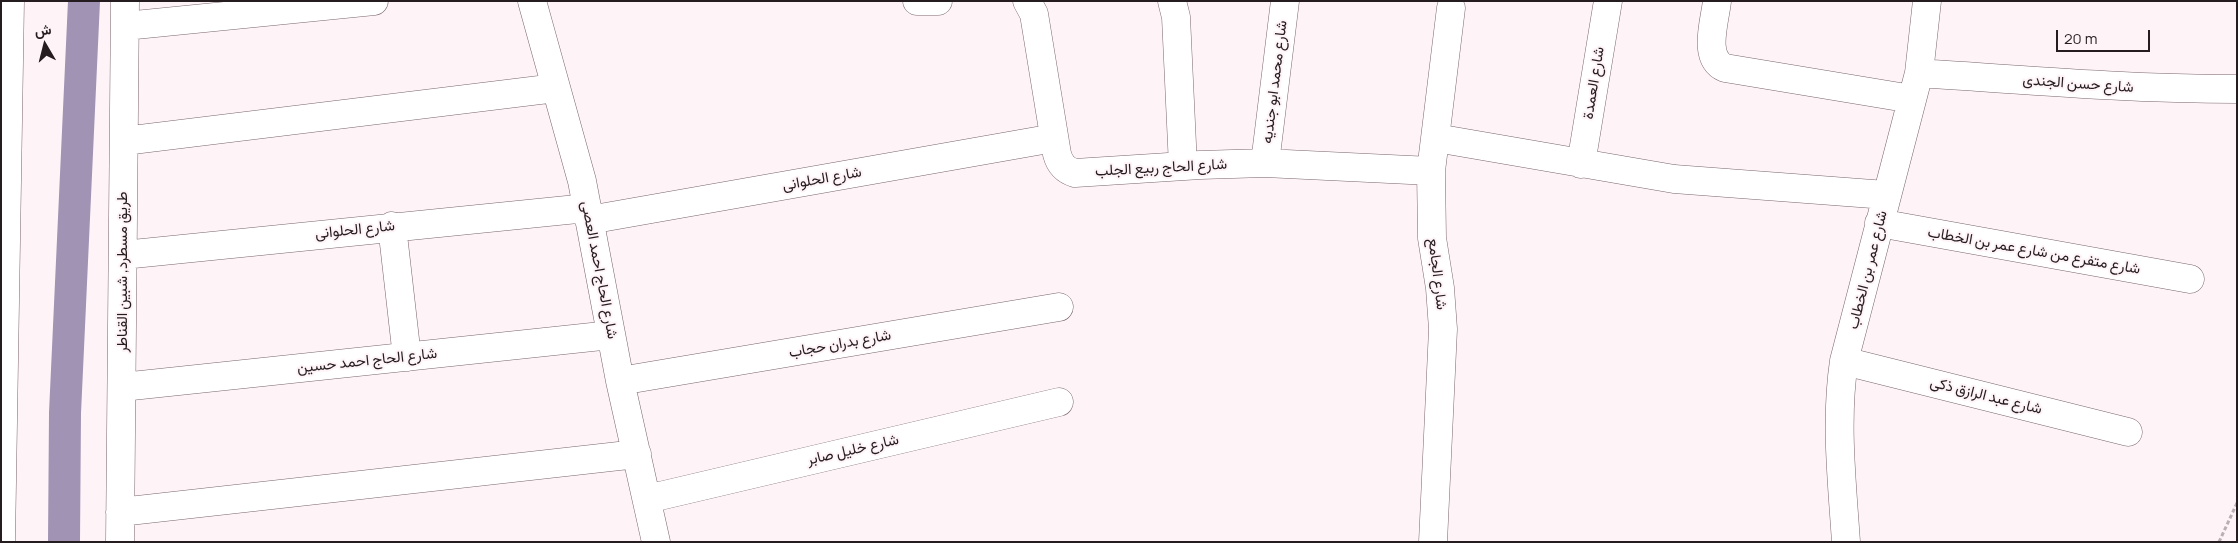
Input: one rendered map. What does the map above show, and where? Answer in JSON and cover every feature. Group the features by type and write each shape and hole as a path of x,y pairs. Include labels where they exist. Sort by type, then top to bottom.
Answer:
{"street":[{"path":"1,542 10,1"},
{"path":"125,14 374,1"},
{"name":"شارع الحاج احمد العصى","path":"532,1 588,214 620,381 656,542"},
{"path":"917,1 938,1"},
{"name":"شارع الحاج ربيع الجلب","path":"1028,1 1034,14 1059,161 1063,167 1075,173 1265,163 1431,171"},
{"path":"1172,1 1176,17 1183,166"},
{"name":"شارع محمد ابو جنديه","path":"1265,163 1285,1"},
{"name":"شارع العمدة","path":"1581,164 1608,1"},
{"path":"1717,1 1712,54 1719,65 1725,68 1912,99"},
{"name":"شارع عمر بن الخطاب","path":"1846,542 1840,433 1840,383 1886,195 1919,73 1927,1"},
{"name":"شارع الجامع","path":"1432,542 1443,329 1440,288 1432,238 1431,171 1451,8"},
{"name":"طريق مسطرد, شبين القناطر","path":"120,542 125,14"},
{"name":"شارع حسن الجندى","path":"1919,73 2102,86 2237,89"},
{"path":"124,141 556,88"},
{"name":"شارع الحلوانى","path":"123,255 392,226 588,214 1054,138"},
{"path":"1436,138 1674,179 1886,195"},
{"name":"شارع متفرع من شارع عمر بن الخطاب","path":"1879,223 2190,279"},
{"path":"392,226 407,357"},
{"name":"شارع بدران حجاب","path":"620,381 1059,307"},
{"name":"شارع الحاج احمد حسين","path":"122,388 611,335"},
{"name":"شارع عبد الرازق ذكى","path":"1844,361 2128,432"},
{"name":"شارع خليل صابر","path":"647,500 1059,402"},
{"path":"120,512 637,454"}],"path":[{"path":"2219,542 2237,503"}],"waterway":[{"path":"64,542 65,413 84,1"}]}
